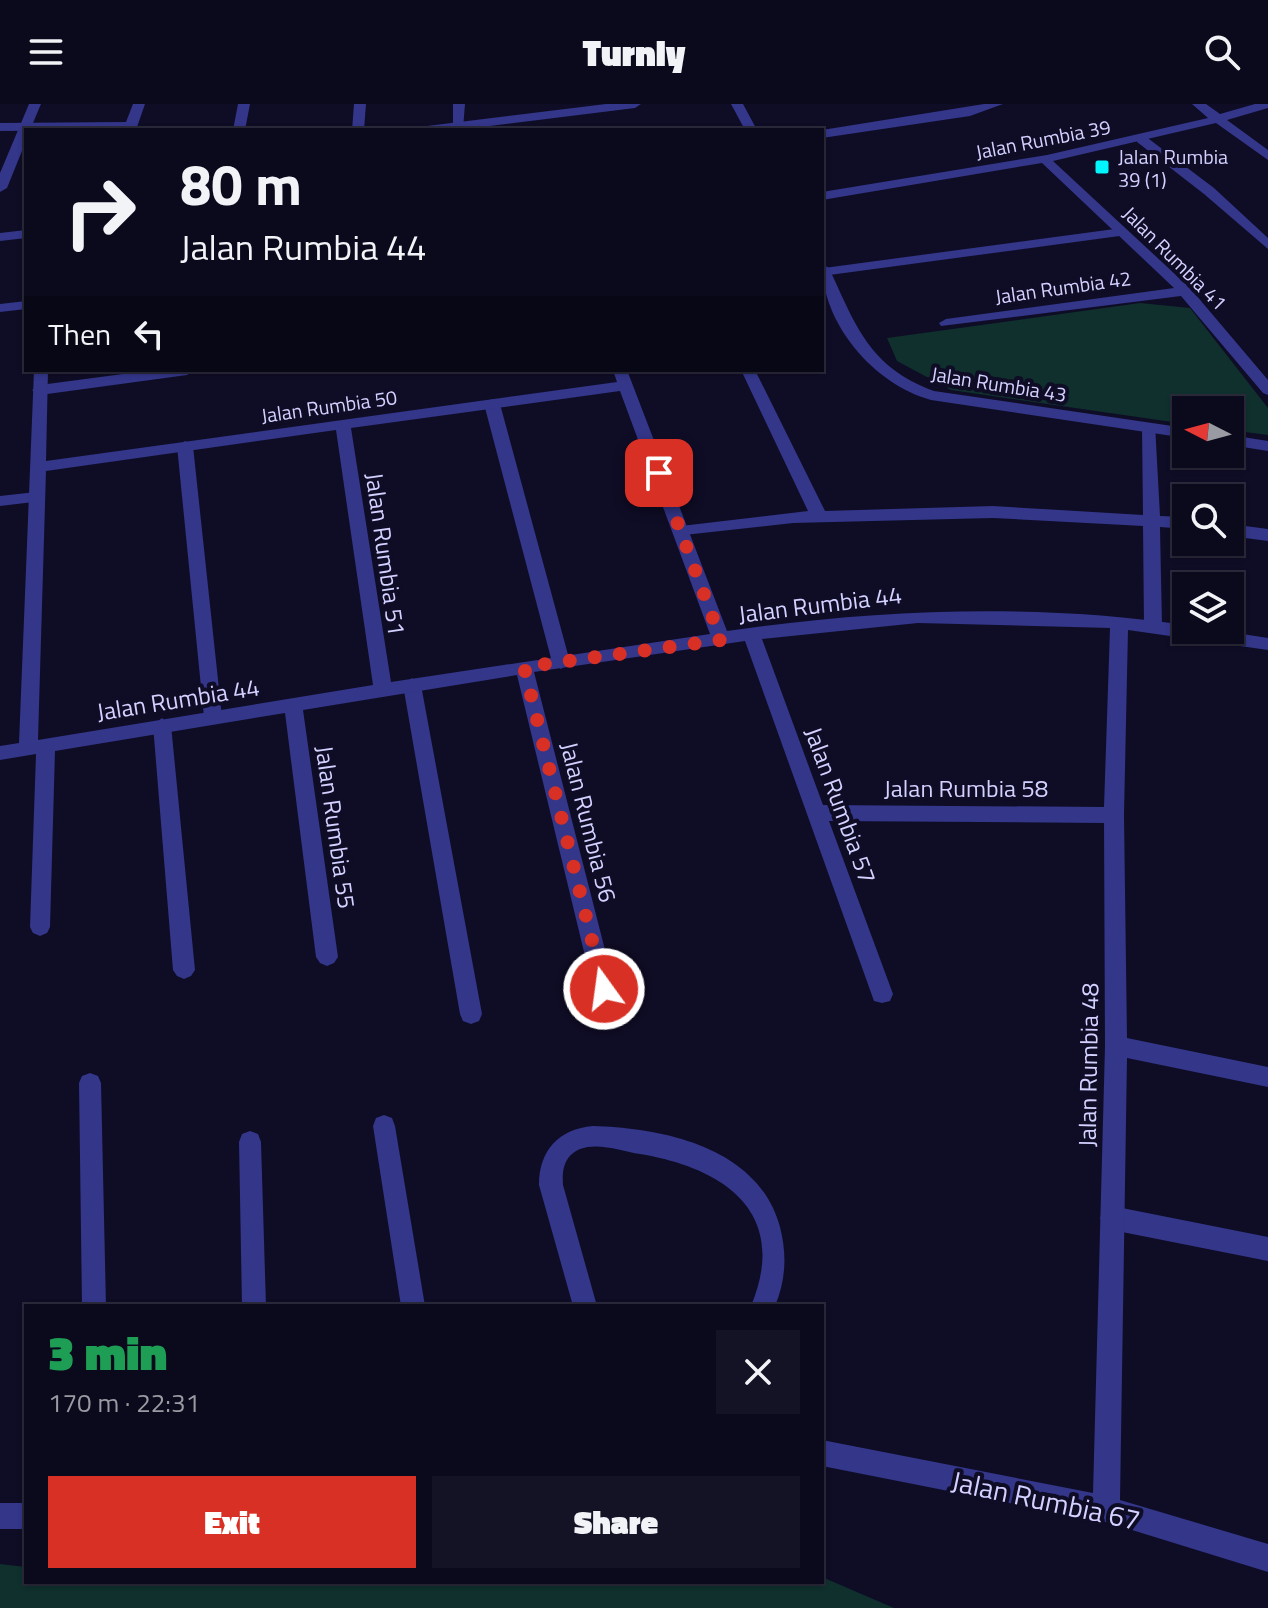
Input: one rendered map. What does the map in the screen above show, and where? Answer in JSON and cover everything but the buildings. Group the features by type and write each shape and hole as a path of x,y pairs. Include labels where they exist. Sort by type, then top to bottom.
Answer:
{"street":[{"path":"0,188 35,104"},
{"path":"0,127 131,128 139,104"},
{"path":"239,128 244,104"},
{"path":"358,128 360,104"},
{"path":"459,104 459,126"},
{"path":"443,128 544,110 635,104"},
{"path":"737,104 750,128"},
{"path":"824,134 956,114 997,104"},
{"path":"1198,104 1268,156"},
{"name":"Jalan Rumbia 39","path":"824,196 1047,162 1222,119 1268,104"},
{"path":"1141,139 1209,191 1268,245"},
{"name":"Jalan Rumbia 41","path":"1047,162 1185,291 1268,390"},
{"path":"824,270 1122,232"},
{"path":"0,237 24,234"},
{"name":"Jalan Rumbia 43","path":"824,272 871,363 893,382 931,395 1172,431"},
{"name":"Jalan Rumbia 42","path":"946,323 1185,291"},
{"path":"0,308 24,305"},
{"path":"40,927 36,497 41,372"},
{"path":"40,390 172,372"},
{"path":"749,372 819,516"},
{"path":"623,377 721,640"},
{"name":"Jalan Rumbia 50","path":"37,467 492,404 623,377"},
{"path":"492,404 561,662"},
{"name":"Jalan Rumbia 51","path":"343,424 383,690"},
{"path":"1150,428 1154,520 1153,627"},
{"path":"1244,442 1268,446"},
{"path":"185,446 213,717"},
{"path":"0,501 36,497"},
{"path":"681,532 819,516 993,512 1172,522"},
{"path":"1244,532 1268,535"},
{"name":"Jalan Rumbia 44","path":"0,753 524,667 751,634 918,617 1119,622 1268,644"},
{"name":"Jalan Rumbia 48","path":"1106,1509 1116,1046 1114,815 1119,622"},
{"name":"Jalan Rumbia 57","path":"751,634 882,994"},
{"name":"Jalan Rumbia 56","path":"524,667 604,989"},
{"path":"412,685 471,1014"},
{"name":"Jalan Rumbia 55","path":"293,705 327,957"},
{"path":"162,725 184,970"},
{"name":"Jalan Rumbia 58","path":"816,813 1114,815"},
{"path":"1116,1046 1268,1077"},
{"path":"90,1083 94,1304"},
{"path":"384,1126 413,1304"},
{"path":"584,1304 551,1185 550,1169 557,1154 569,1143 595,1136 662,1146 713,1160 733,1171 748,1185 770,1231 772,1279 764,1304"},
{"path":"250,1142 254,1304"},
{"path":"1112,1218 1268,1249"},
{"name":"Jalan Rumbia 67","path":"824,1453 1106,1509 1268,1558"},
{"path":"0,1516 24,1516"}],"green space":[{"path":"1140,303 1190,308 1268,408 1268,435 1244,432 1244,396 1172,396 1172,422 951,390 897,361 887,338"},
{"path":"0,1564 24,1567 24,1584 824,1584 824,1578 894,1608 0,1608"}],"place":[{"name":"Jalan Rumbia 39 (1)","path":"1102,167"}],"route":[{"path":"604,989 524,667 721,640 659,473"}]}
